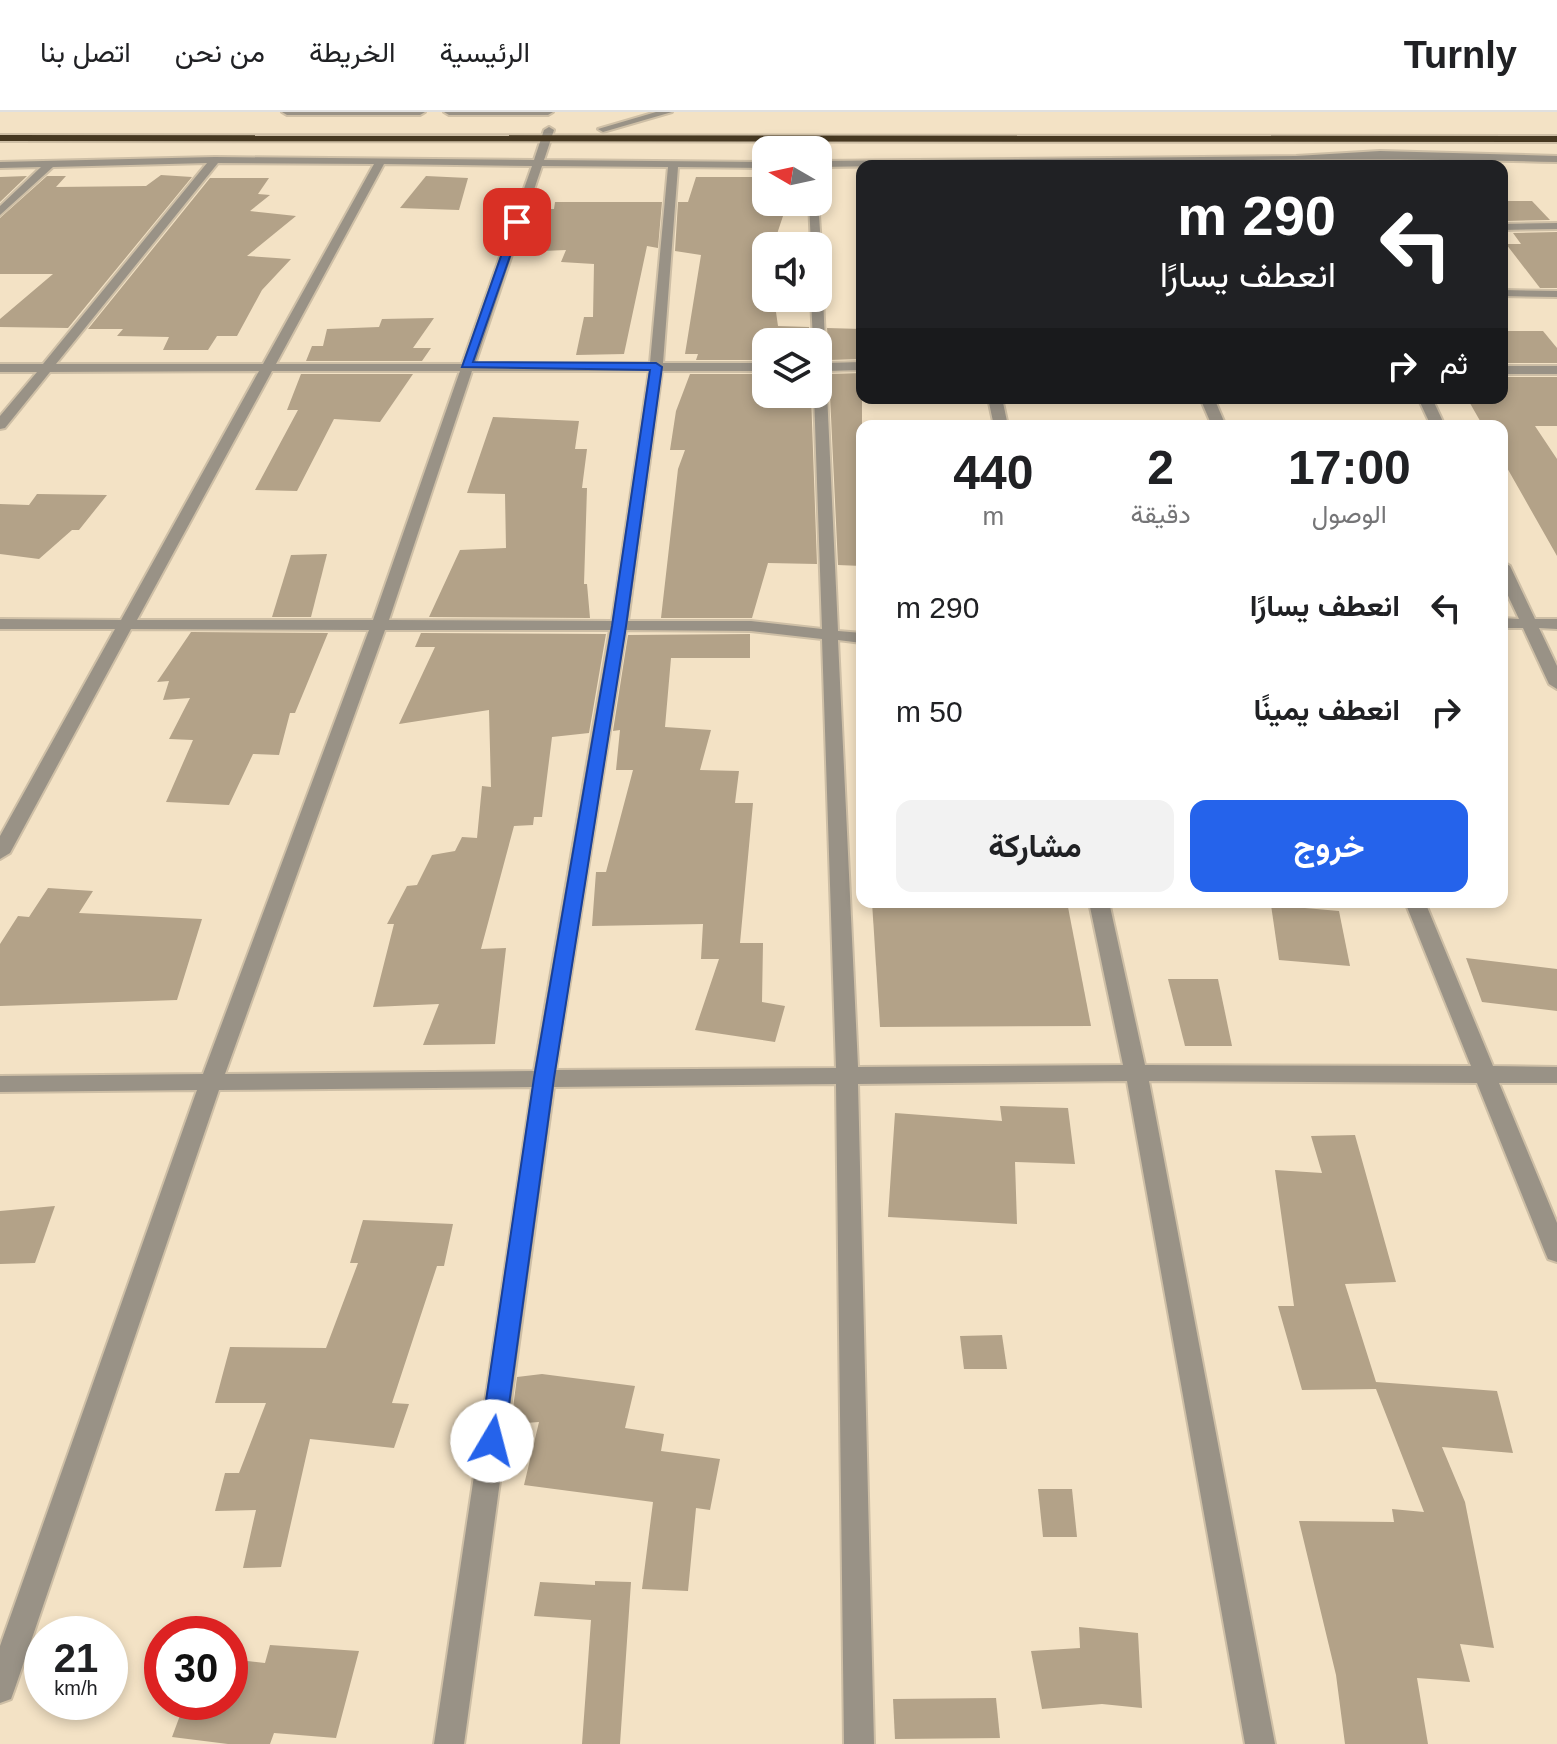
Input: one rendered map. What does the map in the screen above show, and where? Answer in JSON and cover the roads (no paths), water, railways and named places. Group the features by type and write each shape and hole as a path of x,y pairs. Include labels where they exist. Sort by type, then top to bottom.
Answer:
{"highway":[{"path":"0,138 548,134 603,129 1557,131"},
{"path":"0,130 1557,139"}],"street":[{"path":"287,112 360,115 420,112"},
{"path":"449,112 548,112"},
{"path":"603,129 667,112"},
{"path":"0,1688 211,1082 379,625 548,134"},
{"path":"1534,139 1555,162"},
{"path":"1259,160 1380,154 1555,162"},
{"path":"0,425 215,160"},
{"path":"0,165 215,160 752,165"},
{"path":"0,853 380,163"},
{"path":"0,212 50,164"},
{"path":"832,164 856,164"},
{"path":"449,1744 544,1078 619,626 656,367 673,165"},
{"path":"1508,227 1557,226"},
{"path":"1508,293 1557,294"},
{"path":"832,367 856,366"},
{"path":"0,368 752,367"},
{"path":"1508,370 1557,370"},
{"path":"821,408 847,1078 859,1744"},
{"path":"1508,579 1557,684"},
{"path":"1508,623 1557,624"},
{"path":"0,624 751,626 856,637"},
{"path":"1100,908 1136,1073 1260,1744"},
{"path":"1417,908 1557,1252"},
{"path":"0,1084 1136,1073 1557,1075"}]}
